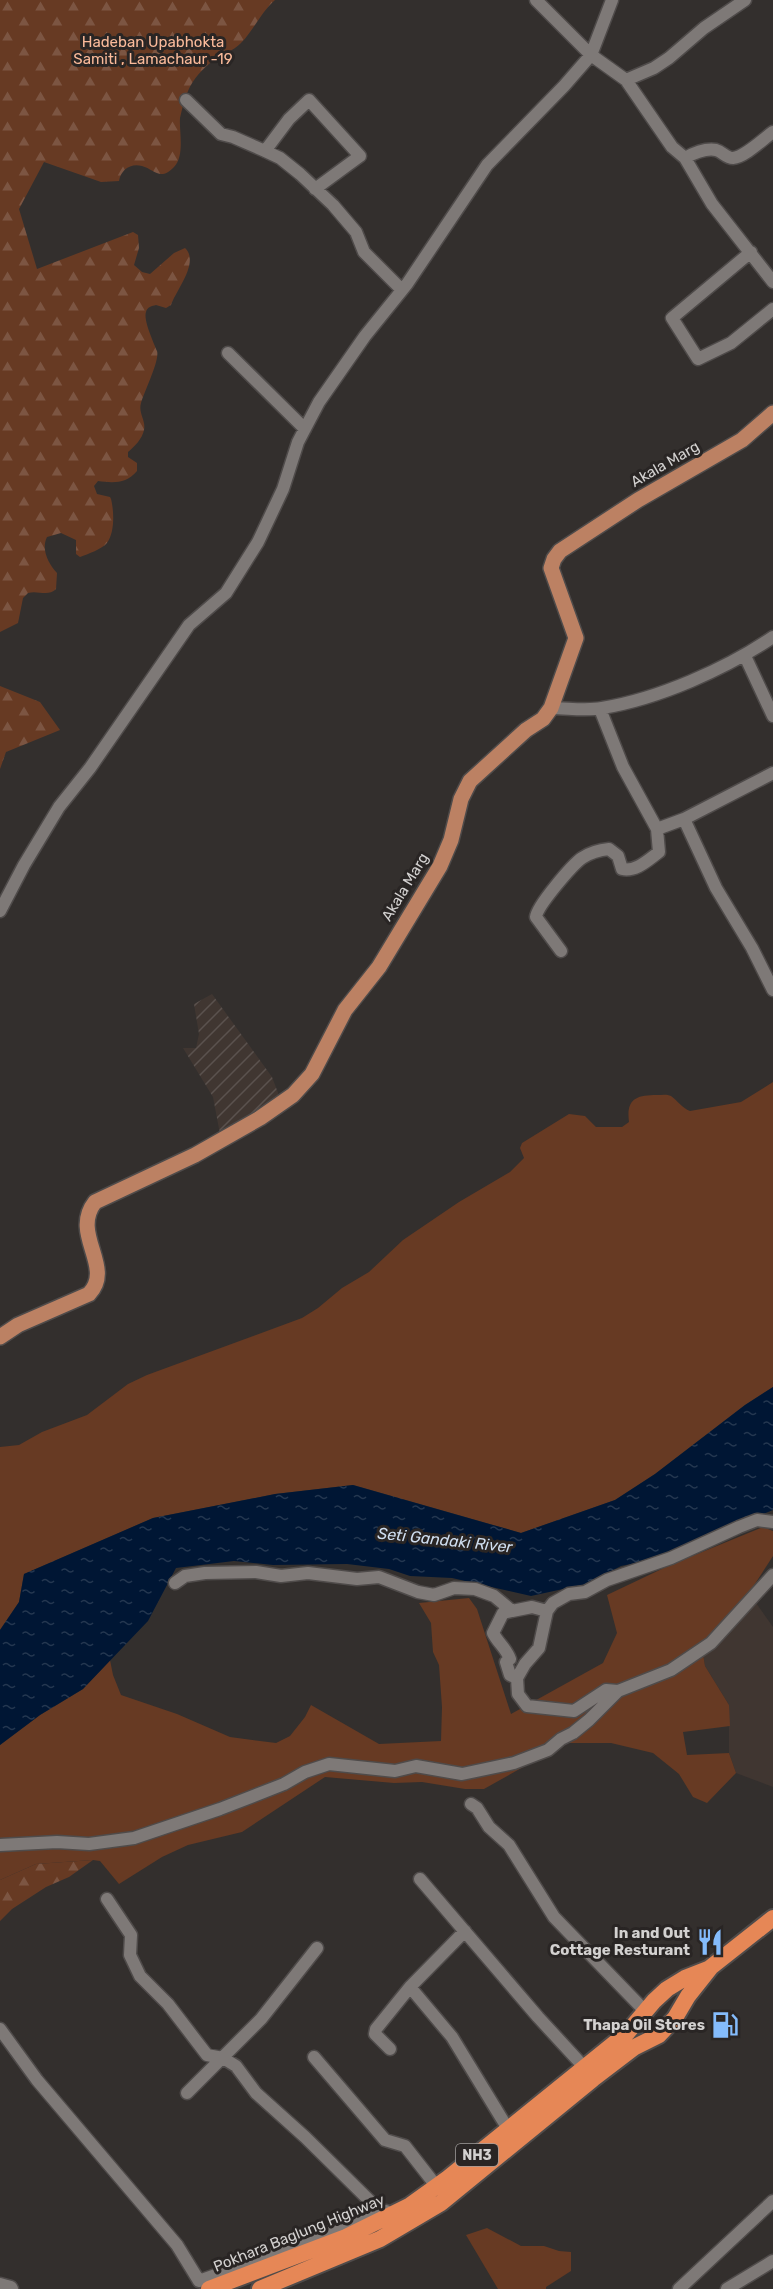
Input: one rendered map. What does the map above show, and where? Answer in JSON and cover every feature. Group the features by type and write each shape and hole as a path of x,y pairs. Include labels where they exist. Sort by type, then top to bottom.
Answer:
{"highway":[{"name":"Pokhara Baglung Highway","path":"260,2289 380,2239 441,2204 602,2072 635,2048 659,2035 675,2018 688,1996 711,1967 773,1918"},
{"name":"Pokhara Baglung Highway","path":"209,2289 346,2237 400,2212 437,2187 636,2025 645,2011 666,1989 711,1967"}],"main road":[{"name":"Akala Marg","path":"0,1337 18,1325 89,1294 94,1289 97,1270 86,1222 87,1214 95,1202 195,1155 260,1118 293,1095 307,1081 345,1010 379,967 440,866 451,840 461,799 470,780 526,730 543,718 551,708 576,639 551,568 560,551 638,500 742,440 773,412"}],"street":[{"path":"536,0 591,55 626,80 672,147 685,158 712,204 773,282"},
{"path":"0,911 24,865 59,807 90,768 189,625 226,593 258,542 283,489 298,442 319,402 347,361 402,290 487,165 591,55 612,0"},
{"path":"626,80 654,68 669,58 704,28 745,0"},
{"path":"186,100 221,134 280,159 315,189 333,205 356,232 364,252 402,290"},
{"path":"265,151 289,119 309,100 360,156 315,189"},
{"path":"685,158 696,152 715,150 735,158 743,155 773,132"},
{"path":"751,252 672,318 698,359 731,343 773,309"},
{"path":"228,353 305,429"},
{"path":"551,708 600,709 676,687 745,656 773,637"},
{"path":"745,656 773,716"},
{"path":"561,951 536,917 536,910 573,865 596,850 609,849 618,856 622,869 630,871 659,852 657,829 623,767 600,709"},
{"path":"657,829 684,819 773,773"},
{"path":"684,819 716,888 752,948 773,990"},
{"path":"618,1691 606,1690 574,1712 527,1706 518,1694 517,1678 525,1664 539,1648 547,1611 553,1603 569,1594 585,1592 607,1580 671,1558 758,1520 773,1522"},
{"path":"176,1583 185,1576 206,1573 256,1572 281,1576 308,1573 357,1579 379,1577 418,1592 434,1594 454,1588 475,1588 494,1596 512,1611"},
{"path":"0,1845 57,1842 89,1844 134,1838 220,1809 329,1764 395,1771 416,1766 462,1774 514,1763 548,1750 573,1733 618,1691 671,1670 711,1643 773,1575"},
{"path":"517,1678 510,1675 506,1662 510,1659 506,1648 497,1641 493,1633 503,1613 532,1607 547,1611"},
{"path":"471,1804 489,1827 508,1845 554,1917 645,2011"},
{"path":"420,1879 584,2067"},
{"path":"107,1899 131,1935 130,1955 140,1976 168,2004 207,2055 223,2058 236,2066 256,2093 305,2137 380,2211"},
{"path":"390,2049 375,2034 376,2029 410,1986 465,1931"},
{"path":"187,2093 261,2019 317,1948"},
{"path":"410,1986 452,2037 508,2129"},
{"path":"0,2029 37,2080 177,2245 199,2281 380,2211 400,2212"},
{"path":"314,2057 385,2140 405,2146 437,2187"},
{"path":"679,2289 773,2201"},
{"path":"727,2289 773,2261"},
{"path":"0,2284 12,2289"}],"shaded area":[{"path":"212,994 272,1077 280,1098 220,1134 213,1097 183,1048 196,1048 199,1034 194,1004"},
{"path":"749,1593 773,1627 773,1787 736,1773 729,1753 729,1705 705,1666 702,1648"}],"green space":[{"name":"Hadeban Upabhokta Samiti , Lamachaur -19","path":"0,0 275,0 241,43 210,63 193,82 185,98 180,118 181,143 179,157 174,167 165,174 161,174 142,166 134,166 124,171 119,181 101,182 44,162 19,209 37,269 133,232 138,235 139,248 134,265 142,272 150,274 174,253 185,248 190,261 186,276 171,305 166,308 156,305 146,312 147,326 157,355 141,403 143,433 128,452 128,457 137,463 137,471 124,480 98,481 94,486 97,494 111,499 113,521 110,538 102,547 80,557 76,554 76,540 61,533 47,537 45,551 57,573 56,589 50,593 28,593 23,598 18,623 0,632"},
{"path":"0,686 40,702 60,730 6,752 0,769"},
{"path":"773,1082 773,1387 745,1405 655,1474 615,1500 521,1533 353,1485 275,1494 153,1518 24,1574 19,1602 0,1630 0,1447 19,1445 42,1432 87,1415 128,1384 147,1375 302,1318 342,1288 369,1272 403,1240 459,1202 510,1172 524,1158 520,1148 522,1143 569,1114 585,1116 596,1127 622,1127 629,1122 629,1108 638,1097 669,1095 690,1111 741,1102"},
{"path":"763,1527 773,1531 773,1556 749,1593 702,1648 705,1666 729,1705 730,1726 683,1732 687,1755 729,1753 736,1773 707,1803 693,1797 679,1774 653,1753 611,1743 566,1743 484,1789 465,1789 422,1782 394,1783 325,1777 242,1832 188,1845 162,1857 119,1884 100,1861 93,1860 36,1864 0,1880 0,1745 40,1715 83,1689 110,1660 121,1695 177,1714 230,1737 276,1743 290,1736 311,1705 379,1744 441,1741 442,1707 439,1665 433,1652 431,1623 419,1603 469,1598 477,1609 511,1714 603,1663 617,1633 607,1595 668,1566"},
{"path":"93,1860 69,1877 46,1887 12,1909 0,1921 0,1880 36,1864"},
{"path":"487,2228 521,2246 544,2246 571,2252 571,2271 546,2289 498,2289 466,2235"}],"water":[{"name":"Seti Gandaki River","path":"773,1387 773,1510 650,1560 621,1566 586,1584 531,1596 452,1578 410,1576 389,1569 347,1564 273,1565 234,1561 176,1568 148,1621 83,1689 40,1715 0,1745 0,1630 19,1602 24,1574 153,1518 275,1494 353,1485 521,1533 615,1500 655,1474 745,1405"}],"place":[{"name":"In and Out Cottage Resturant","path":"710,1942"},
{"name":"Thapa Oil Stores","path":"725,2025"}]}
